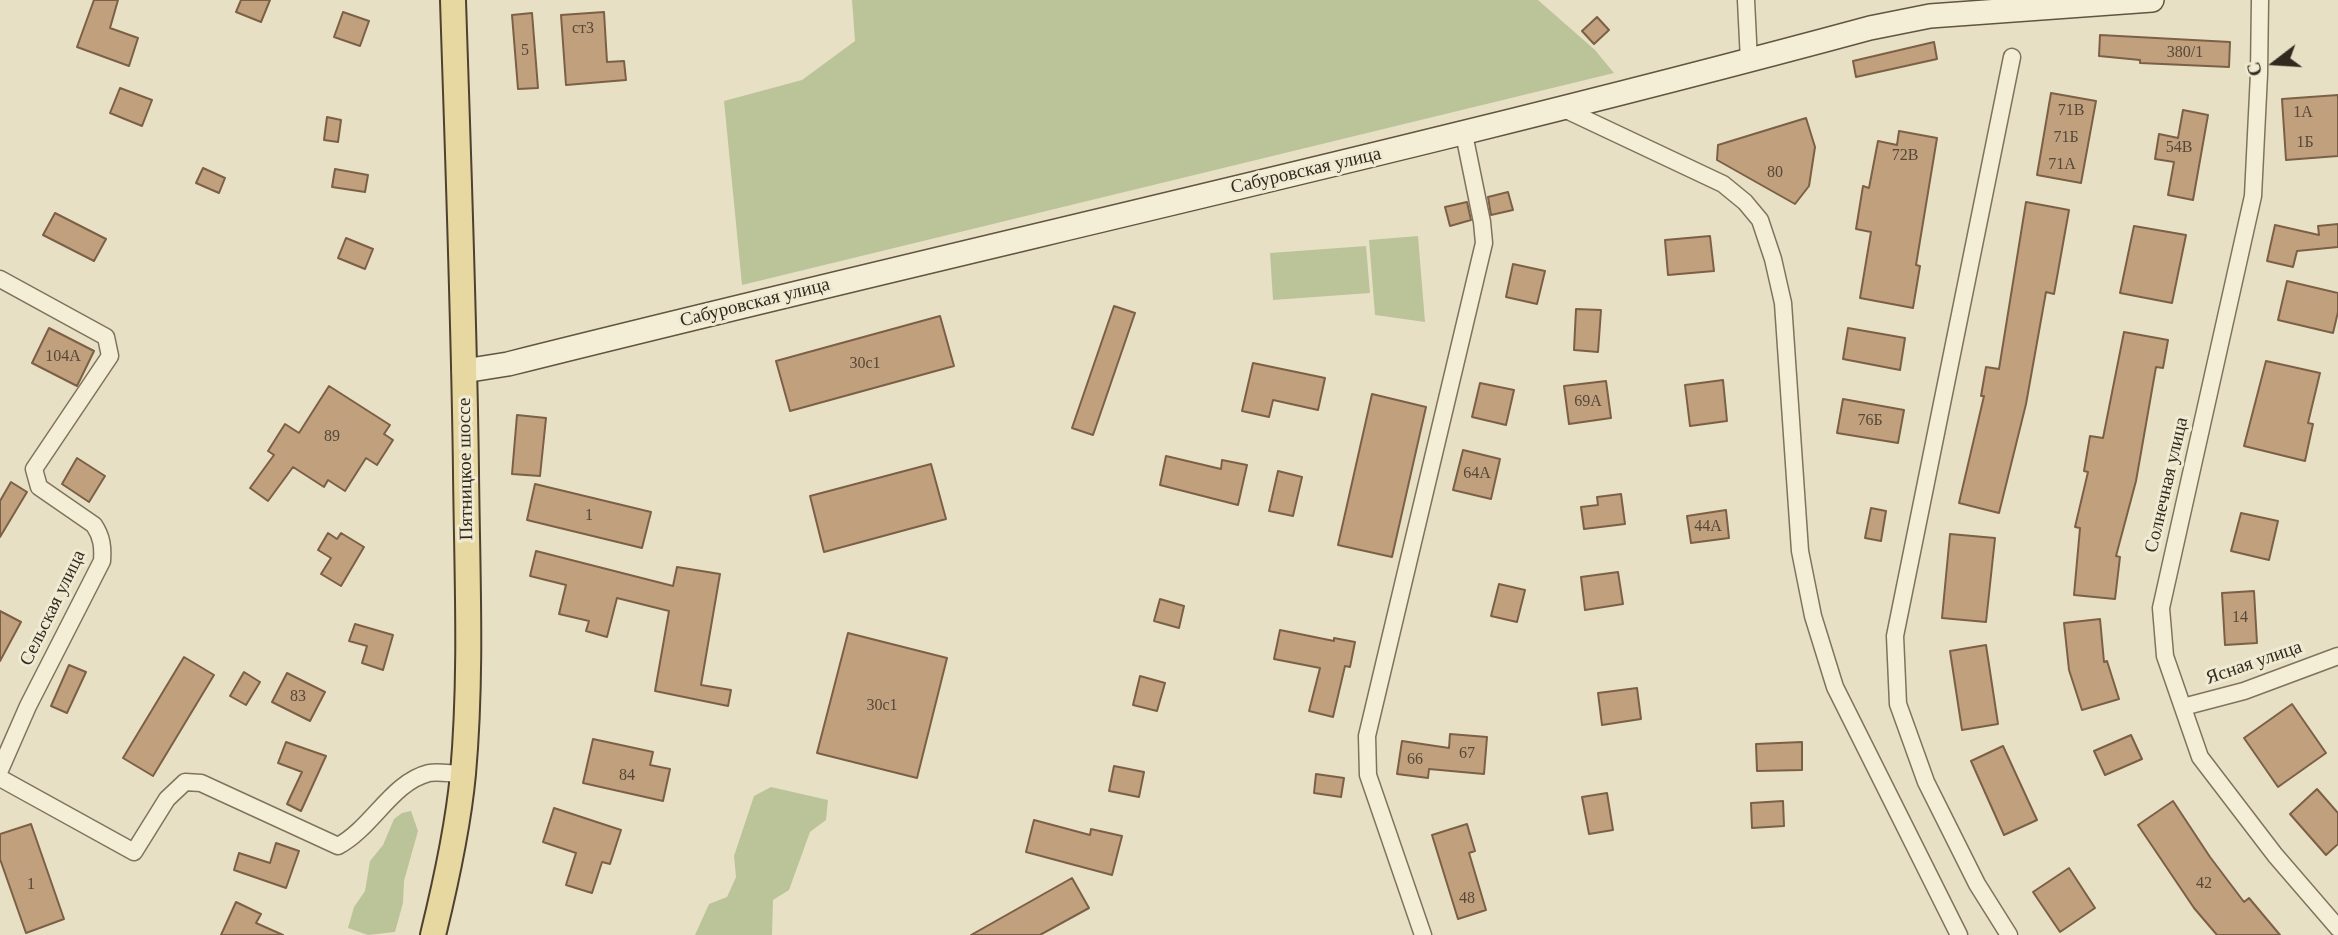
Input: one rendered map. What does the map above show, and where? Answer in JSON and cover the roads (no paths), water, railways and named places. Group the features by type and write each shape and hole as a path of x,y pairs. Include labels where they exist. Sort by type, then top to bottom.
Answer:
{"main road":[{"name":"Пятницкое шоссе","path":"433,935 447,876 463,774 468,631 464,371 453,0"}],"street":[{"path":"1746,0 1749,61"},
{"name":"Сабуровская улица","path":"464,371 508,365 806,289 1464,134 1870,28 1930,16 2152,0"},
{"name":"Солнечная улица","path":"2260,0 2253,197 2161,608 2165,656 2200,757 2275,855 2338,929"},
{"path":"2009,935 1977,884 1926,782 1898,704 1895,636 2012,57"},
{"path":"1564,109 1723,184 1745,202 1760,220 1773,259 1783,303 1800,551 1813,616 1835,687 1959,935"},
{"path":"1423,935 1368,775 1367,736 1484,243 1464,134"},
{"name":"Сельская улица","path":"0,279 106,337 110,356 34,469 39,487 94,525 100,534 103,547 102,561 0,770"},
{"name":"Ясная улица","path":"2183,707 2244,691 2338,656"},
{"path":"0,778 134,852 167,799 185,782 201,783 338,846 352,838 409,781 431,773 463,774"}]}
